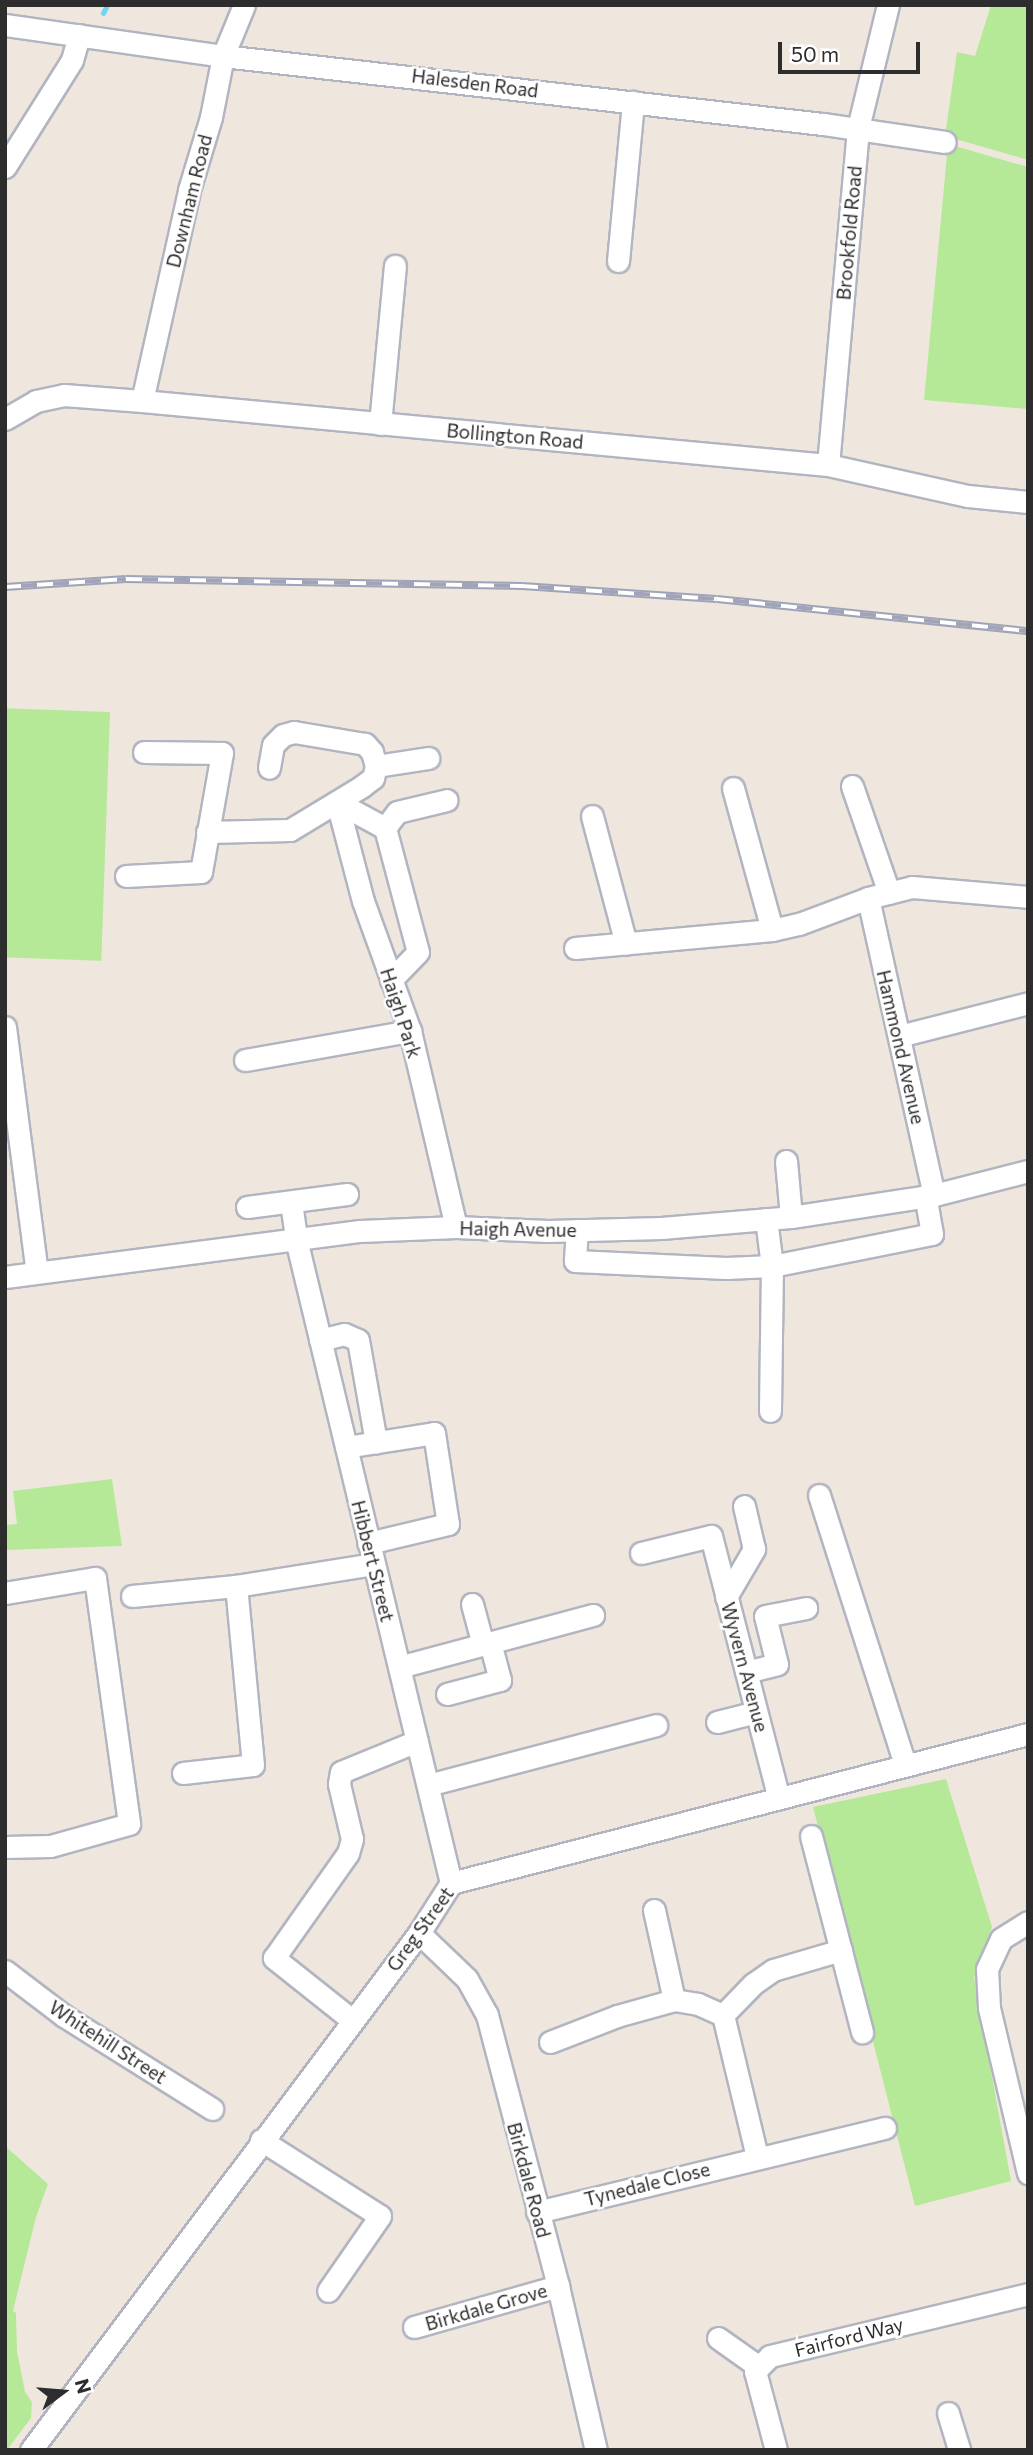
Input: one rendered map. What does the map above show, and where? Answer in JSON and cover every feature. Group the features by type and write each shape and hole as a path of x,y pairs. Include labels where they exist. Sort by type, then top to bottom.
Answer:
{"street":[{"name":"Downham Road","path":"142,401 189,190 211,117 223,56 244,5"},
{"name":"Brookfold Road","path":"828,465 858,128 888,5"},
{"name":"Halesden Road","path":"5,25 223,56 858,128 945,142"},
{"path":"5,167 72,61 79,35"},
{"path":"618,261 633,102"},
{"path":"380,424 395,266"},
{"name":"Bollington Road","path":"5,419 36,401 64,395 142,401 828,465 968,496 1028,502"},
{"path":"207,832 290,830 373,778 376,766 372,752 365,744 293,732 283,734 273,746 269,768"},
{"path":"126,876 201,872 222,753 144,752"},
{"path":"376,766 428,758"},
{"name":"Hammond Avenue","path":"772,1266 932,1234 930,1195 899,1036 878,896 852,786"},
{"path":"733,788 772,930"},
{"path":"385,828 397,812 447,800"},
{"path":"337,802 385,828 418,952 391,980"},
{"name":"Haigh Park","path":"337,802 363,901 410,1031 456,1227"},
{"path":"592,816 626,943"},
{"path":"575,948 772,930 799,924 912,887 1028,897"},
{"path":"899,1036 1028,1003"},
{"path":"5,1027 37,1272"},
{"path":"245,1060 410,1031"},
{"path":"786,1161 791,1217"},
{"name":"Haigh Avenue","path":"5,1276 360,1231 456,1227 577,1230 791,1217 930,1195 1028,1171"},
{"path":"247,1207 347,1194"},
{"name":"Hibbert Street","path":"291,1202 296,1239 451,1883"},
{"path":"766,1219 772,1266 770,1411"},
{"path":"577,1230 575,1261 726,1268 772,1266"},
{"path":"320,1340 344,1334 358,1340 376,1443"},
{"path":"132,1596 236,1586 370,1553 448,1524 434,1433 346,1447"},
{"path":"819,1495 905,1765"},
{"path":"726,1597 754,1549 744,1506"},
{"name":"Wyvern Avenue","path":"640,1553 710,1536 779,1798"},
{"path":"5,1593 95,1578 129,1824 50,1846 5,1847"},
{"path":"183,1773 254,1765 236,1586"},
{"path":"447,1694 500,1680 472,1604"},
{"path":"746,1672 778,1664 765,1616 806,1608"},
{"path":"399,1667 593,1615"},
{"path":"717,1722 756,1712"},
{"path":"428,1784 656,1725"},
{"name":"Greg Street","path":"39,2447 261,2140 419,1933 451,1883 1028,1734"},
{"path":"352,2020 274,1958 348,1853 352,1839 339,1784 341,1772 417,1741"},
{"path":"811,1836 862,2032"},
{"path":"654,1910 674,2000"},
{"path":"1028,1923 1000,1939 987,1969 989,2008 1028,2174"},
{"name":"Birkdale Road","path":"419,1933 467,1979 487,2015 558,2286 596,2450"},
{"path":"723,2015 753,1984 774,1970 841,1950"},
{"name":"Whitehill Street","path":"5,1971 64,2016 212,2109"},
{"path":"550,2042 617,2016 674,2000 698,2004 723,2015"},
{"path":"723,2015 757,2157"},
{"name":"Tynedale Close","path":"537,2212 885,2128"},
{"path":"261,2140 380,2216 328,2291"},
{"name":"Birkdale Grove","path":"414,2328 558,2286"},
{"name":"Fairford Way","path":"759,2367 770,2356 1028,2294"},
{"path":"718,2338 759,2367 755,2371 776,2450"},
{"path":"948,2413 959,2450"}],"green space":[{"path":"991,5 1028,5 1028,160 945,136 957,52 975,56"},
{"path":"948,144 1028,167 1028,409 924,400"},
{"path":"5,708 110,712 101,961 5,957"},
{"path":"112,1479 122,1546 5,1550 5,1525 17,1524 13,1491"},
{"path":"946,1779 992,1927 974,1978 1011,2181 915,2206 813,1807"},
{"path":"5,2146 48,2184 36,2217 13,2311 16,2313 17,2351 25,2392 32,2402 31,2418 7,2450"}],"waterway":[{"path":"103,13 107,5"}],"railway":[{"path":"5,587 126,579 522,586 717,599 1028,631"}]}
